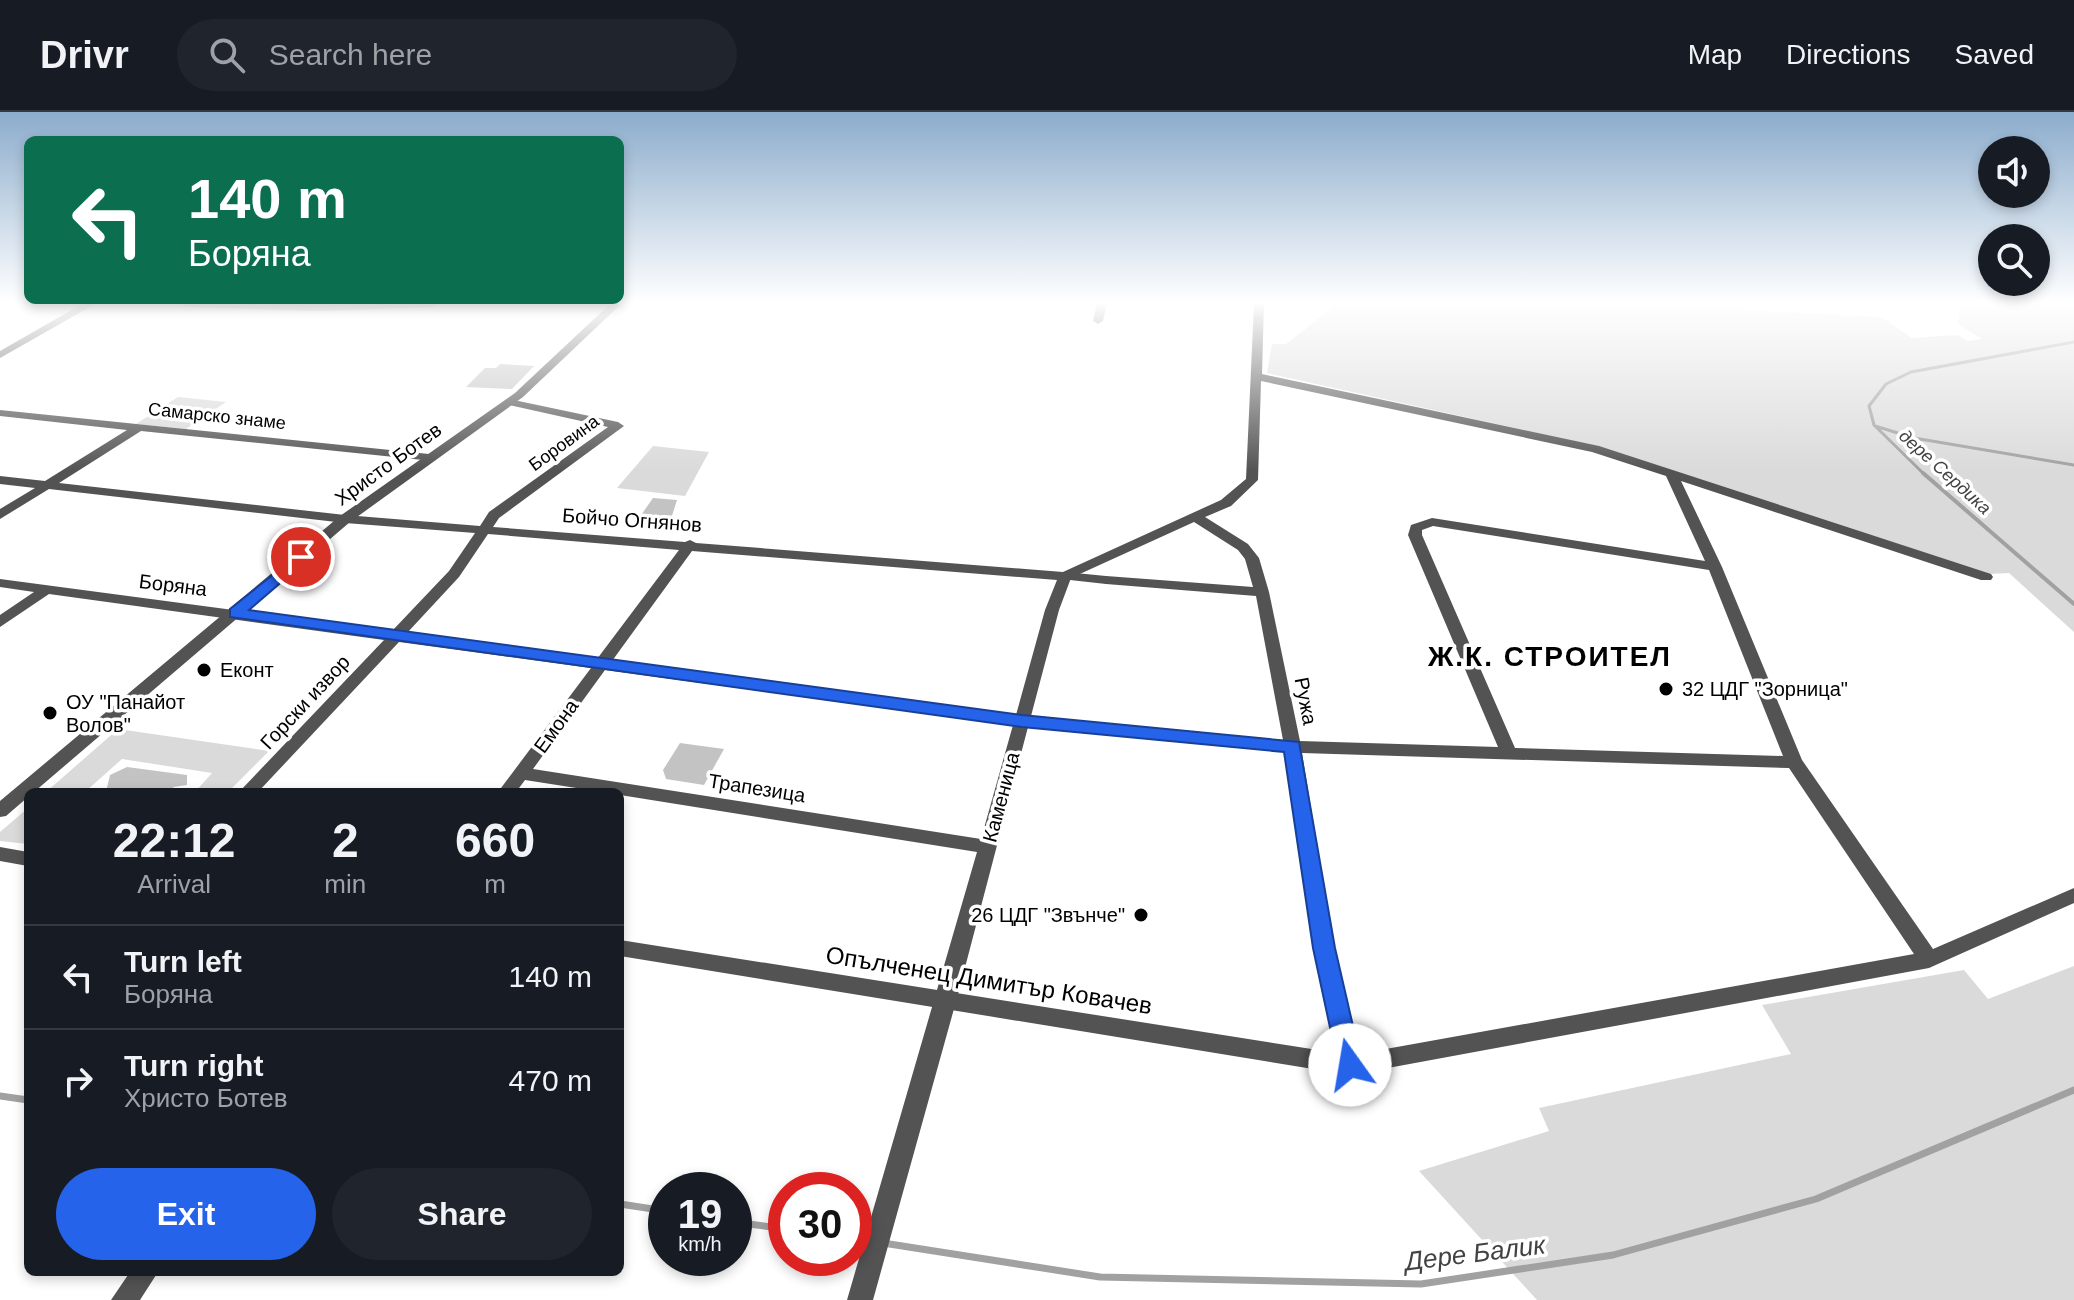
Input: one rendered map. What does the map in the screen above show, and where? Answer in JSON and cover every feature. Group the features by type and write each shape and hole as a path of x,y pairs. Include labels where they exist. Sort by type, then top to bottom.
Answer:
{"street":[{"name":"Христо Ботев","path":"27,788 345,519 509,402 560,359"},
{"path":"1065,576 1226,503 1252,480 1258,359"},
{"path":"1258,377 1595,449 1986,577"},
{"name":"Боровина","path":"485,529 494,515 618,426 509,402"},
{"name":"Самарско знаме","path":"0,413 429,458"},
{"path":"0,515 141,426"},
{"path":"1671,473 1715,567 1794,762 1929,960"},
{"name":"Бойчо Огнянов","path":"0,480 345,519 690,544 1262,592"},
{"name":"Ружа","path":"1195,517 1243,547 1252,558 1262,592 1293,747 1324,948 1350,1065"},
{"path":"1509,753 1415,535 1416,528 1432,522 1715,567"},
{"name":"Горски извор","path":"252,788 467,559 485,529"},
{"name":"Емона","path":"510,788 690,544"},
{"name":"Каменица","path":"861,1297 947,998 1052,610 1065,576"},
{"name":"Боряна","path":"0,583 1022,721 1293,747 1794,762"},
{"path":"0,622 47,589"},
{"name":"Трапезица","path":"521,773 615,788"},
{"name":"Трапезица","path":"624,789 987,847"},
{"name":"Христо Ботев","path":"0,811 24,791"},
{"path":"0,854 24,858"},
{"name":"Опълченец Димитър Ковачев","path":"624,949 1350,1065 1929,960 2074,895"},
{"path":"124,1300 143,1276"}],"shaded area":[{"path":"1269,359 2074,359 2074,632 2009,573 1988,574 1596,446 1267,373"},
{"path":"178,397 226,402 186,429 136,424"},
{"path":"653,446 709,452 685,496 617,488"},
{"path":"118,729 269,751 232,788 199,788 212,773 122,759 89,788 51,788"},
{"path":"24,811 24,844 0,841 0,832"},
{"path":"2074,966 2074,1300 1537,1300 1419,1171 1549,1131 1539,1108 1791,1054 1762,1005 1964,970 1988,999"}],"building":[{"path":"500,364 534,366 512,389 466,387 485,368 496,368"},
{"path":"653,498 677,500 669,525 660,524 656,530 632,528"},
{"path":"680,743 724,749 704,785 666,779 663,770"},
{"path":"127,767 187,775 187,785 173,788 107,788 110,775"}],"waterway":[{"name":"дере Сердика","path":"1875,426 1869,406 1886,384 1911,372 1979,359"},
{"path":"1875,426 1914,438 2074,465"},
{"name":"дере Сердика","path":"1875,426 1925,475"},
{"name":"дере Сердика","path":"1923,473 2074,604"},
{"name":"Дере Балик","path":"883,1243 1100,1277 1421,1284 1613,1255 1816,1199 2074,1090"},
{"name":"Дере Балик","path":"0,1096 24,1099"},
{"name":"Дере Балик","path":"624,1205 648,1208"},
{"name":"Дере Балик","path":"752,1224 768,1227"}],"place":[{"name":"Еконт","path":"204,670"},
{"name":"32 ЦДГ \"Зорница\"","path":"1666,689"},
{"name":"ОУ \"Панайот Волов\"","path":"50,713"},
{"name":"26 ЦДГ \"Звънче\"","path":"1141,915"}],"district":[{"name":"Ж.К. СТРОИТЕЛ","path":"1550,656"}],"route":[{"path":"301,557 236,613 1022,721 1293,747 1324,948 1350,1065"}]}
